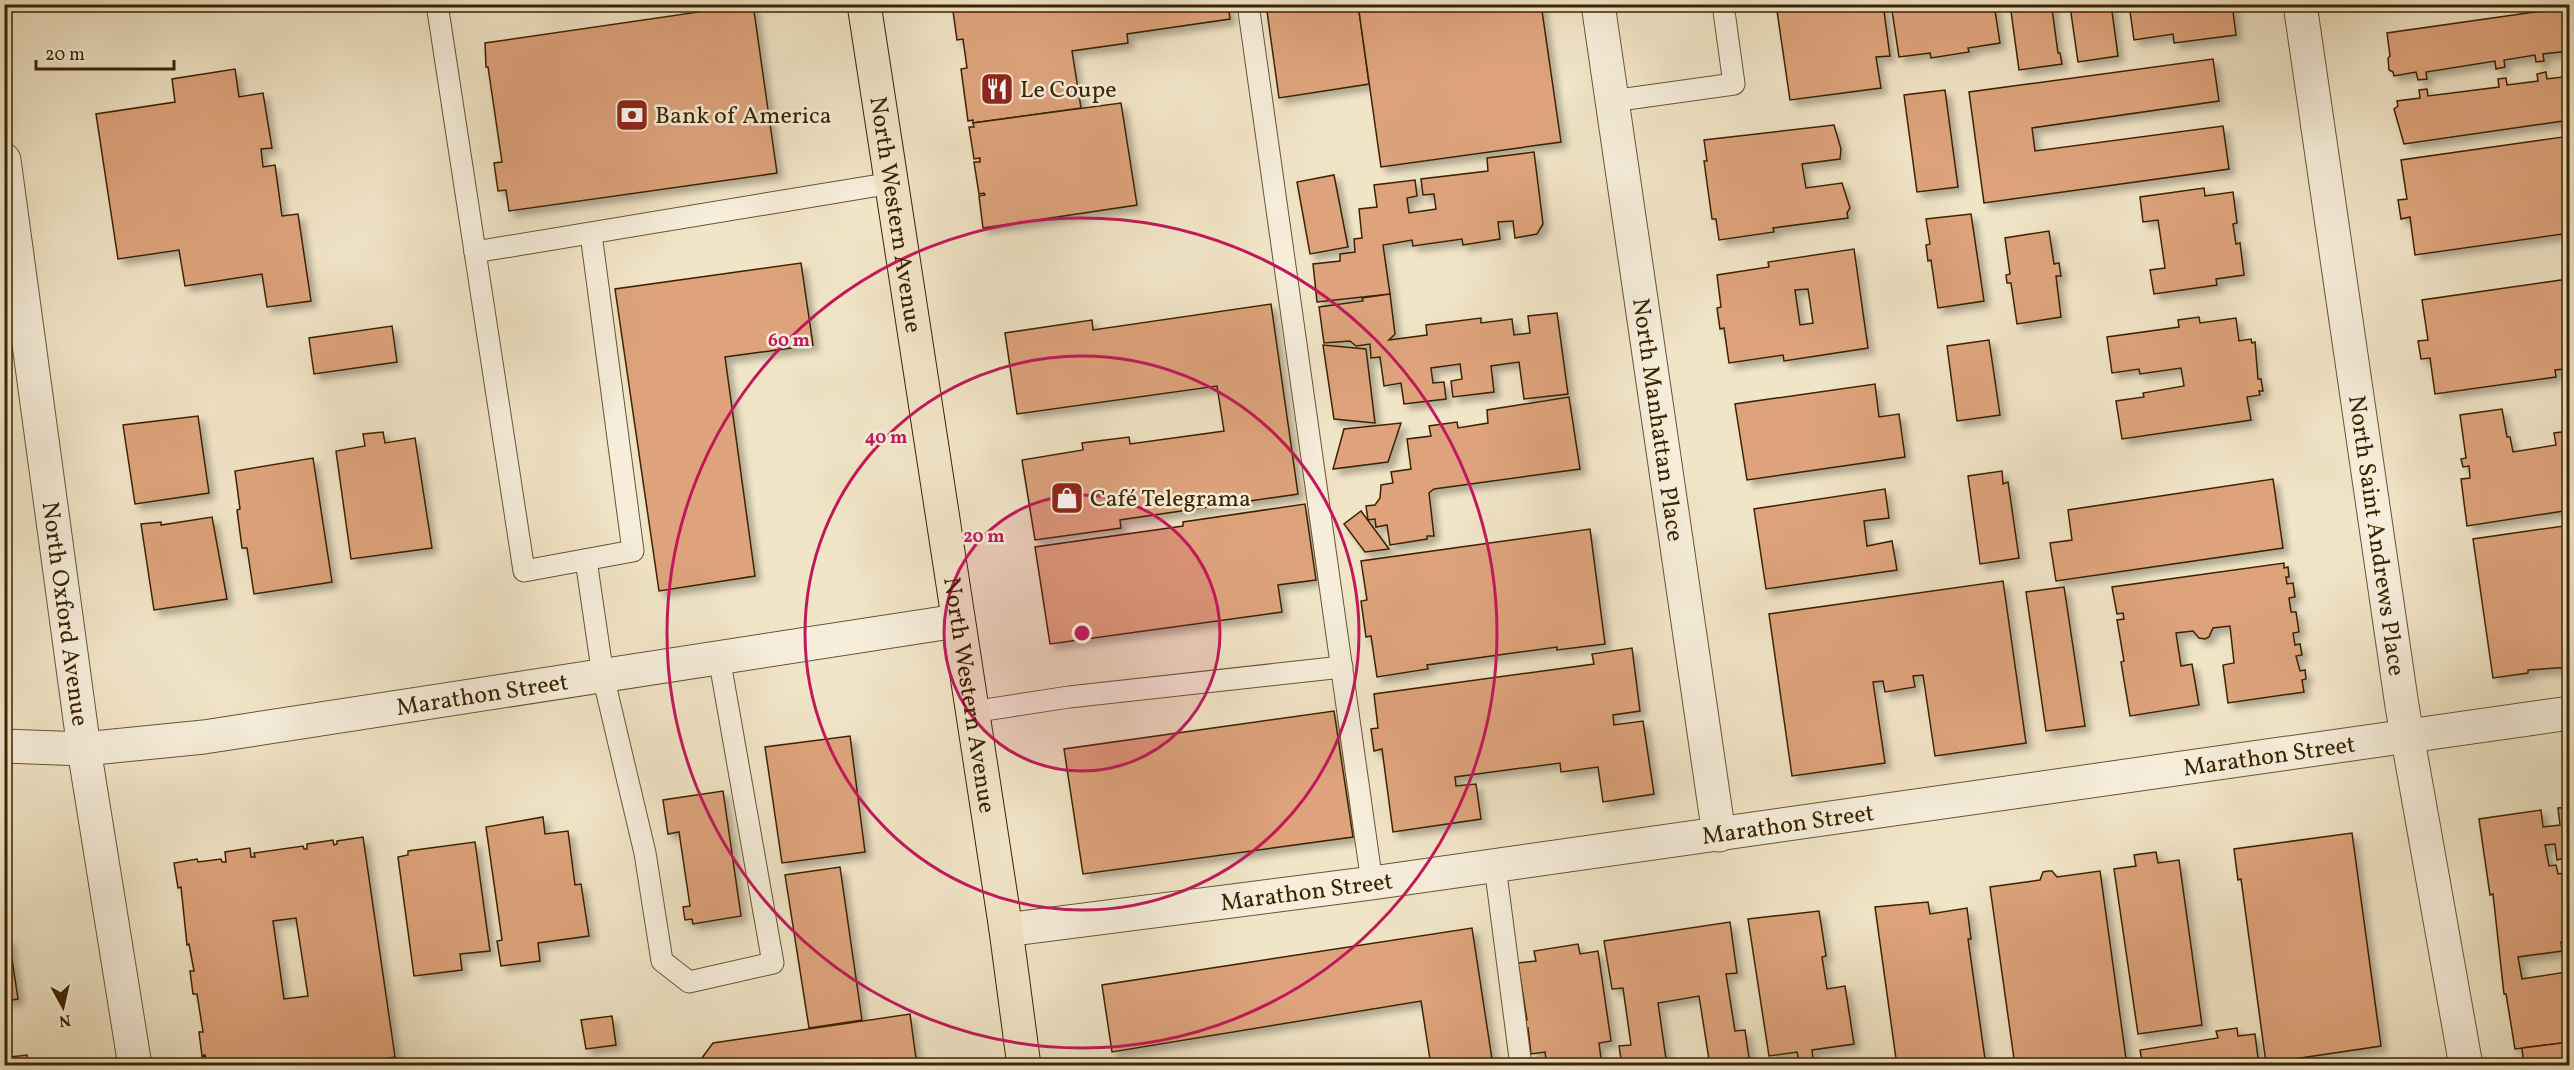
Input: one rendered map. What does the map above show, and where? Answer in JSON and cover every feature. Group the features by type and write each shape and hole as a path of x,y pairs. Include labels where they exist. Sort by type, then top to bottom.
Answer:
{"main road":[{"name":"North Western Avenue","path":"864,4 1006,930 1024,1065"}],"street":[{"name":"North Manhattan Place","path":"1598,4 1719,835"},
{"name":"North Saint Andrews Place","path":"2300,4 2407,736 2466,1065"},
{"name":"North Oxford Avenue","path":"4,160 84,749 135,1065"},
{"name":"Marathon Street","path":"4,746 84,749 204,737 957,621"},
{"name":"Marathon Street","path":"1006,930 1719,835 2570,713"}],"lane":[{"path":"437,4 524,571 633,551 591,234"},
{"path":"1248,4 1372,883"},
{"path":"1612,101 1734,84 1723,4"},
{"path":"475,252 892,183"},
{"path":"586,560 603,676 645,853 662,961 689,982 773,963 719,657"},
{"path":"972,712 1069,697 1342,668"},
{"path":"1495,866 1521,1065"}],"building":[{"name":"Bank of America","path":"753,4 777,173 509,211 506,190 498,191 494,163 502,162 488,67 486,67 485,43"},
{"path":"952,4 1228,4 1230,19 1127,34 1128,43 1072,51 1081,108 973,123 973,120 968,121 961,69 967,68 963,39 957,40"},
{"path":"1266,4 1358,4 1369,84 1279,98"},
{"path":"1358,4 1541,4 1561,142 1381,167"},
{"path":"1776,4 1883,4 1890,56 1876,57 1881,88 1790,100"},
{"path":"1891,4 1994,4 2000,43 1968,48 1969,52 1931,58 1930,53 1899,57"},
{"path":"2010,4 2053,4 2058,53 2060,53 2062,64 2019,70"},
{"path":"2068,4 2111,4 2118,56 2078,62"},
{"path":"2129,4 2232,4 2236,35 2174,43 2173,34 2134,40"},
{"path":"2563,8 2569,51 2543,54 2544,61 2536,62 2535,55 2504,60 2505,67 2496,69 2495,61 2426,72 2427,79 2418,80 2416,72 2394,76 2389,70 2387,33"},
{"path":"2213,59 2219,101 2032,128 2035,151 2223,126 2229,169 1984,203 1969,92"},
{"path":"235,69 239,97 263,93 272,148 261,149 263,167 275,165 282,216 298,214 311,301 267,307 262,274 185,286 179,250 118,259 96,114 175,102 172,79"},
{"path":"2546,72 2547,79 2570,76 2570,120 2404,144 2394,109 2398,106 2397,101 2420,98 2419,90 2427,89 2428,96 2499,87 2498,79 2506,78 2507,85 2538,81 2537,74"},
{"path":"1945,90 1958,187 1917,192 1904,95"},
{"path":"1121,103 1137,205 983,228 979,196 985,195 984,193 979,194 974,162 980,162 980,158 974,159 969,127 974,127 973,123"},
{"path":"1834,125 1841,149 1840,159 1802,164 1806,188 1842,183 1850,208 1847,213 1848,218 1773,228 1774,232 1719,240 1716,219 1712,219 1704,161 1707,161 1704,140"},
{"path":"2570,136 2570,376 2564,377 2563,369 2555,370 2556,377 2435,394 2430,358 2421,359 2418,341 2428,340 2422,300 2568,279 2562,234 2415,255 2410,217 2401,219 2398,200 2407,199 2401,160"},
{"path":"1534,152 1543,224 1537,234 1515,238 1513,221 1498,222 1500,239 1463,245 1462,239 1413,246 1412,240 1383,245 1390,294 1317,302 1313,264 1340,261 1340,254 1355,252 1354,239 1362,238 1359,209 1377,207 1374,185 1415,180 1417,196 1407,198 1409,213 1436,209 1434,194 1423,195 1421,179 1488,171 1487,158"},
{"path":"1334,175 1348,247 1310,254 1297,182"},
{"path":"2204,188 2205,196 2233,192 2237,223 2233,224 2236,244 2240,243 2244,275 2216,279 2217,285 2154,294 2150,270 2165,268 2158,220 2143,222 2140,197"},
{"path":"1971,214 1984,301 1938,308 1931,260 1928,261 1926,245 1930,244 1926,219"},
{"path":"2049,231 2054,264 2059,263 2061,276 2056,276 2061,317 2017,324 2011,283 2007,283 2006,275 2010,274 2005,238"},
{"path":"1854,249 1868,348 1784,361 1783,355 1729,363 1724,328 1720,329 1717,308 1721,307 1717,275 1769,267 1768,262","holes":["1808,289 1813,323 1800,325 1795,290"]},
{"path":"801,263 813,345 725,357 755,576 659,591 615,289"},
{"path":"1390,294 1395,334 1389,340 1427,335 1426,325 1481,318 1481,323 1512,319 1514,335 1530,333 1528,316 1557,313 1568,394 1524,399 1519,362 1491,366 1494,392 1453,397 1451,381 1462,379 1460,364 1431,368 1433,383 1444,382 1446,399 1404,404 1401,383 1384,386 1380,357 1371,358 1370,344 1356,346 1350,341 1324,343 1319,307 1363,301 1362,298"},
{"path":"1271,304 1298,494 1120,520 1121,528 1035,540 1022,460 1083,450 1082,443 1129,437 1130,444 1224,431 1217,386 1017,414 1005,333 1092,320 1093,330"},
{"path":"2199,317 2200,323 2236,318 2239,341 2251,339 2252,343 2255,342 2258,379 2261,379 2263,391 2259,391 2260,395 2247,397 2251,420 2122,439 2116,401 2144,397 2143,393 2184,386 2181,368 2140,374 2139,369 2112,373 2107,337 2179,327 2178,320"},
{"path":"392,326 397,362 314,374 309,338"},
{"path":"1989,340 2000,415 1957,421 1947,346"},
{"path":"1323,345 1366,349 1375,423 1334,419"},
{"path":"1875,384 1879,417 1899,414 1905,457 1747,480 1735,404"},
{"path":"1569,397 1580,469 1434,489 1429,493 1434,536 1427,536 1427,539 1390,545 1387,525 1376,527 1375,519 1368,520 1366,506 1375,505 1380,498 1381,485 1393,483 1391,472 1411,469 1407,439 1431,436 1429,426 1457,422 1458,428 1488,423 1487,410"},
{"path":"2502,409 2507,437 2510,437 2513,452 2556,445 2554,433 2570,431 2570,510 2467,526 2461,479 2470,478 2469,466 2463,467 2461,459 2466,458 2460,415"},
{"path":"198,416 209,493 135,504 123,425"},
{"path":"1401,423 1388,462 1333,469 1344,429"},
{"path":"383,432 385,443 415,438 432,548 351,559 336,451 365,446 363,434"},
{"path":"313,458 332,582 254,594 247,548 242,548 235,471"},
{"path":"2002,471 2003,484 2008,482 2019,558 1980,564 1968,476"},
{"path":"2273,479 2283,548 2056,581 2050,543 2072,540 2068,510"},
{"path":"1885,489 1889,518 1864,521 1867,546 1892,541 1897,570 1766,589 1754,509"},
{"path":"1305,504 1316,580 1278,585 1282,612 1050,644 1035,547 1183,526 1183,522"},
{"path":"1361,511 1389,549 1365,552 1344,524"},
{"path":"212,517 227,599 154,610 141,524 161,522 161,525"},
{"path":"2570,525 2570,667 2528,670 2528,673 2493,678 2473,539"},
{"path":"1590,529 1605,644 1557,650 1557,647 1427,665 1428,669 1377,677 1371,636 1366,637 1361,601 1367,600 1361,561"},
{"path":"2284,563 2284,568 2288,567 2287,584 2293,583 2295,597 2289,598 2291,612 2296,612 2299,632 2293,633 2295,645 2300,644 2302,655 2296,656 2300,671 2305,670 2306,679 2302,680 2304,692 2228,703 2223,665 2234,663 2230,626 2213,628 2209,637 2205,639 2199,638 2193,631 2176,633 2181,666 2192,664 2199,705 2130,716 2117,620 2124,619 2123,613 2117,614 2112,587"},
{"path":"2003,581 2026,743 1935,756 1923,675 1913,676 1915,687 1885,692 1883,681 1873,682 1885,763 1792,776 1769,614"},
{"path":"2064,587 2085,726 2046,731 2026,592"},
{"path":"1632,648 1640,711 1613,715 1614,725 1643,721 1654,794 1603,802 1598,767 1561,772 1560,763 1455,777 1456,786 1476,784 1481,819 1393,832 1382,749 1374,751 1371,729 1378,728 1374,694 1594,664 1592,654"},
{"path":"1334,711 1353,837 1083,874 1064,749"},
{"path":"850,736 865,852 782,863 765,747"},
{"path":"723,791 741,916 693,924 692,919 685,920 683,907 690,906 679,832 668,834 663,800"},
{"path":"2570,807 2570,869 2567,869 2565,858 2557,860 2555,844 2545,845 2549,866 2556,865 2558,874 2565,873 2570,891 2570,905 2563,906 2568,941 2561,942 2562,951 2518,957 2522,979 2566,972 2567,983 2570,983 2570,1042 2515,1049 2506,994 2504,994 2493,894 2490,895 2479,819 2541,810 2543,827 2560,825 2558,808"},
{"path":"543,817 545,834 568,831 575,885 581,884 589,936 538,943 540,961 501,966 497,941 502,940 486,827"},
{"path":"2352,833 2381,1046 2266,1063 2241,879 2238,880 2234,849"},
{"path":"363,837 395,1057 355,1064 355,1066 207,1066 205,1055 202,1056 199,1032 203,1032 197,994 193,994 190,971 194,971 189,944 187,945 181,887 178,888 174,863 197,859 198,862 221,859 222,862 226,862 225,852 250,848 251,857 255,857 254,853 303,846 307,849 307,844 333,840 334,845 337,841","holes":["296,918 308,996 284,999 273,921"]},
{"path":"475,842 490,951 460,954 462,970 414,976 398,857 408,855 408,851"},
{"path":"2156,852 2158,863 2179,860 2202,1025 2138,1034 2114,869 2136,866 2134,855"},
{"path":"840,867 862,1020 809,1028 785,875"},
{"path":"2052,871 2057,877 2100,871 2127,1066 2015,1066 1990,887 2040,880 2043,872"},
{"path":"1928,902 1930,914 1967,908 1971,939 1968,939 1986,1066 1897,1066 1875,907"},
{"path":"1819,911 1826,956 1822,957 1827,989 1845,986 1854,1044 1812,1050 1813,1059 1799,1061 1797,1052 1769,1056 1748,919"},
{"path":"1730,922 1737,973 1726,974 1735,1031 1745,1030 1749,1058 1738,1059 1739,1066 1710,1066 1699,996 1658,1003 1667,1066 1622,1066 1619,1046 1631,1045 1623,988 1612,989 1604,941"},
{"path":"1472,928 1493,1066 1431,1066 1421,1001 1112,1052 1102,985"},
{"path":"4,939 9,939 18,999 4,1001"},
{"path":"1578,944 1580,954 1598,951 1611,1041 1599,1043 1602,1066 1547,1066 1545,1052 1531,1054 1528,1028 1523,1029 1521,1021 1527,1020 1518,963 1536,961 1534,951"},
{"path":"910,1014 917,1066 696,1066 713,1043"},
{"path":"612,1016 616,1045 586,1049 581,1020"},
{"path":"2237,1028 2238,1036 2255,1034 2259,1066 2143,1066 2140,1050 2218,1038 2216,1031"},
{"path":"2570,1042 2570,1066 2524,1066 2522,1048"},
{"path":"4,1054 9,1054 10,1057 27,1055 28,1066 4,1066"}],"place":[{"name":"Le Coupe","path":"997,89"},
{"name":"Bank of America","path":"632,115"},
{"name":"Café Telegrama","path":"1067,498"}]}
